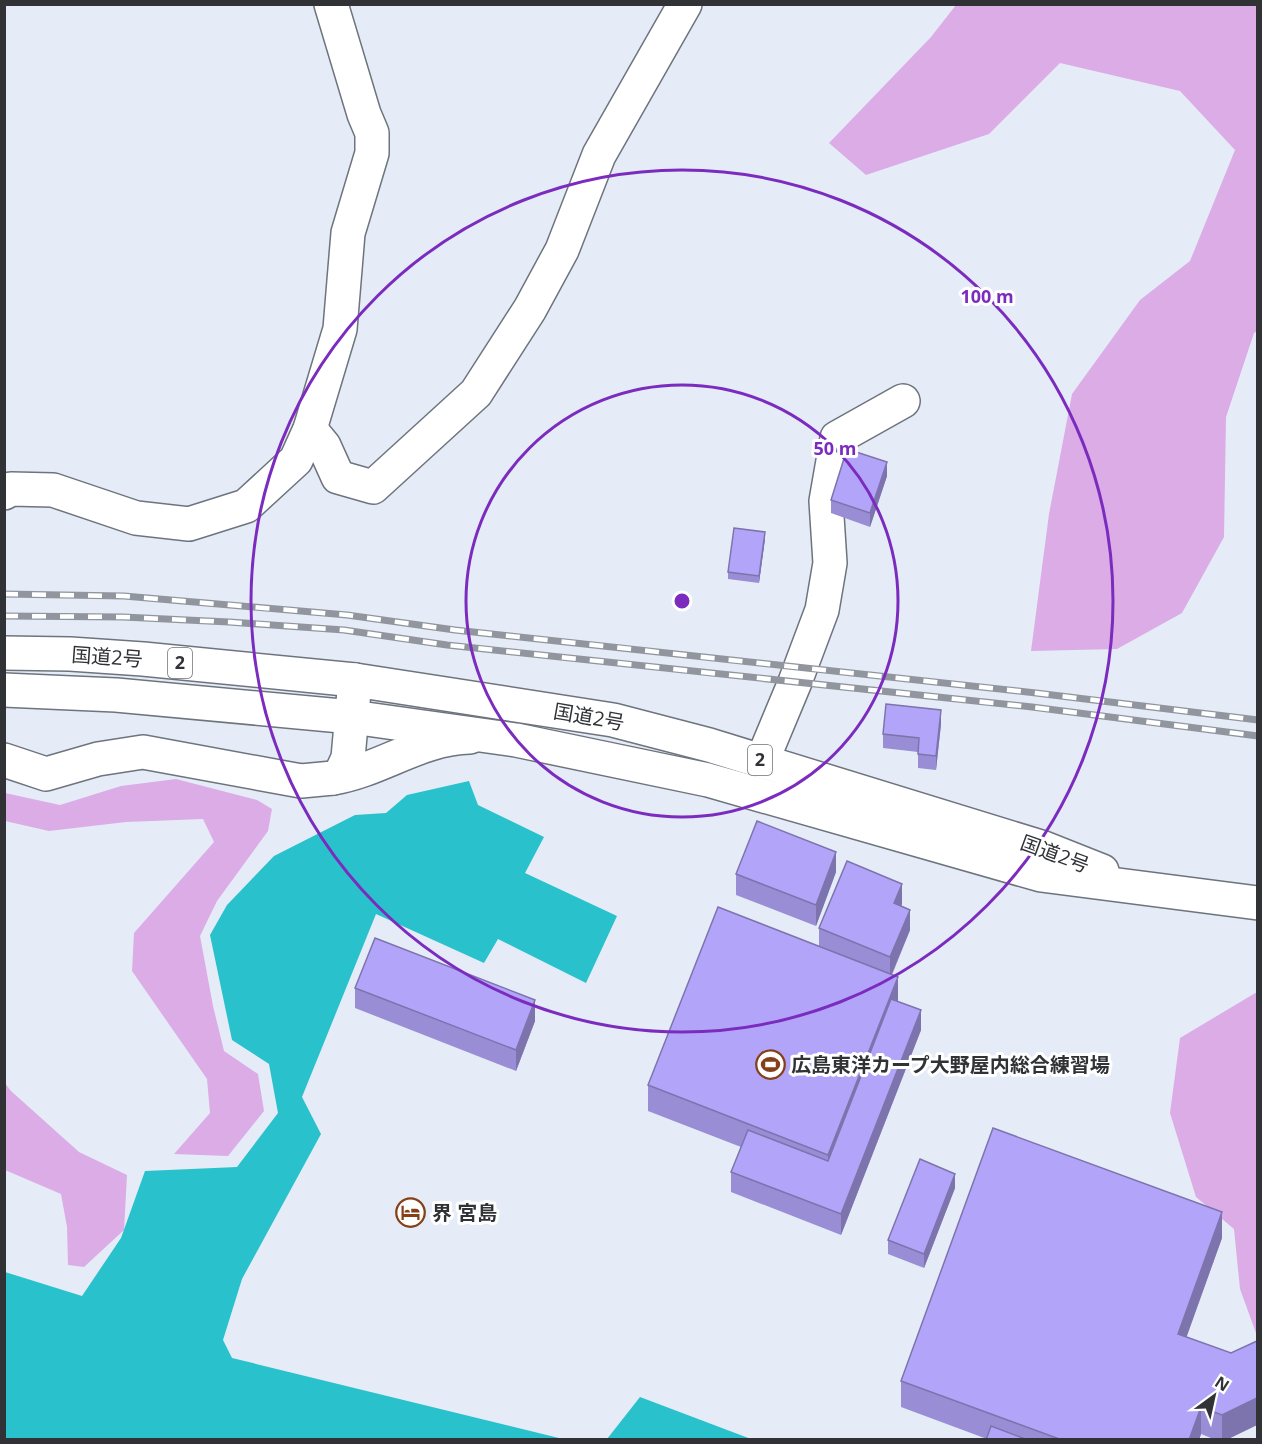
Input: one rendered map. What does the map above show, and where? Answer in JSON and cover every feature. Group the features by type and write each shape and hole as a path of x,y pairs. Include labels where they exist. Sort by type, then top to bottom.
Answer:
{"main road":[{"path":"4,493 11,489 53,490 136,518 189,524 246,506 296,460 310,429 340,329 348,233 372,153 372,133 364,114 331,4"},
{"path":"310,429 324,446 338,477 373,487 476,393 531,309 557,260 599,155 685,4"},
{"path":"762,761 822,610 830,563 826,501 837,438 903,401"},
{"name":"国道2号","path":"4,653 122,658 355,680 613,720 709,745 1044,848 1152,890"},
{"path":"333,778 346,766 355,680"},
{"name":"国道2号","path":"4,690 116,695 352,717 516,740 708,780 1041,875 1257,903"},
{"path":"4,760 46,774 98,759 143,752 301,781 333,778 370,768 430,743 459,737 487,736 516,740"}],"shaded area":[{"path":"956,5 1257,5 1257,331 1254,333 1226,417 1224,537 1182,613 1117,649 1031,651 1049,514 1072,394 1140,300 1190,261 1235,150 1180,91 1060,63 989,134 866,175 829,143 931,37"},
{"path":"176,779 257,800 272,809 268,831 217,901 200,936 224,1051 258,1074 264,1111 228,1156 174,1154 210,1113 207,1079 132,971 134,933 214,842 203,819 126,822 49,831 5,821 5,793 60,805 121,786"},
{"path":"1257,992 1256,1333 1240,1289 1234,1229 1196,1197 1170,1113 1180,1038"},
{"path":"4,1082 11,1091 79,1152 127,1175 124,1230 84,1267 68,1265 67,1227 61,1194 5,1170"}],"water":[{"path":"469,781 478,805 544,837 525,873 617,916 586,983 498,939 484,963 376,914 302,1097 321,1134 242,1279 223,1340 232,1358 563,1439 5,1439 5,1272 82,1296 121,1238 145,1171 237,1167 278,1113 269,1064 232,1040 210,935 227,905 274,856 355,815 386,813 407,795"},
{"path":"640,1397 751,1439 607,1439"}],"building":[{"path":"847,449 887,462 870,513 831,500"},
{"path":"734,528 765,532 759,576 728,572"},
{"path":"886,704 941,710 936,756 918,754 919,738 883,734"},
{"path":"757,821 836,852 816,905 736,874"},
{"path":"847,861 902,884 894,903 910,910 890,957 819,928"},
{"name":"広島東洋カープ大野屋内総合練習場","path":"718,907 898,977 828,1155 648,1085"},
{"path":"375,938 535,1000 516,1050 355,988"},
{"path":"891,999 921,1010 841,1214 731,1172 748,1130 828,1161"},
{"path":"993,1128 1222,1212 1178,1334 1231,1353 1257,1341 1257,1398 1222,1415 1201,1407 1189,1440 1062,1440 901,1381"},
{"path":"920,1159 955,1174 924,1254 888,1240"},
{"path":"991,1426 1028,1440 986,1440"}],"railway":[{"path":"4,594 124,596 347,615 455,630 1036,693 1258,720"},
{"path":"4,616 123,617 344,630 447,645 1032,707 1258,736"}],"place":[{"name":"広島東洋カープ大野屋内総合練習場","path":"770,1065"},
{"name":"界 宮島","path":"411,1213"}]}
